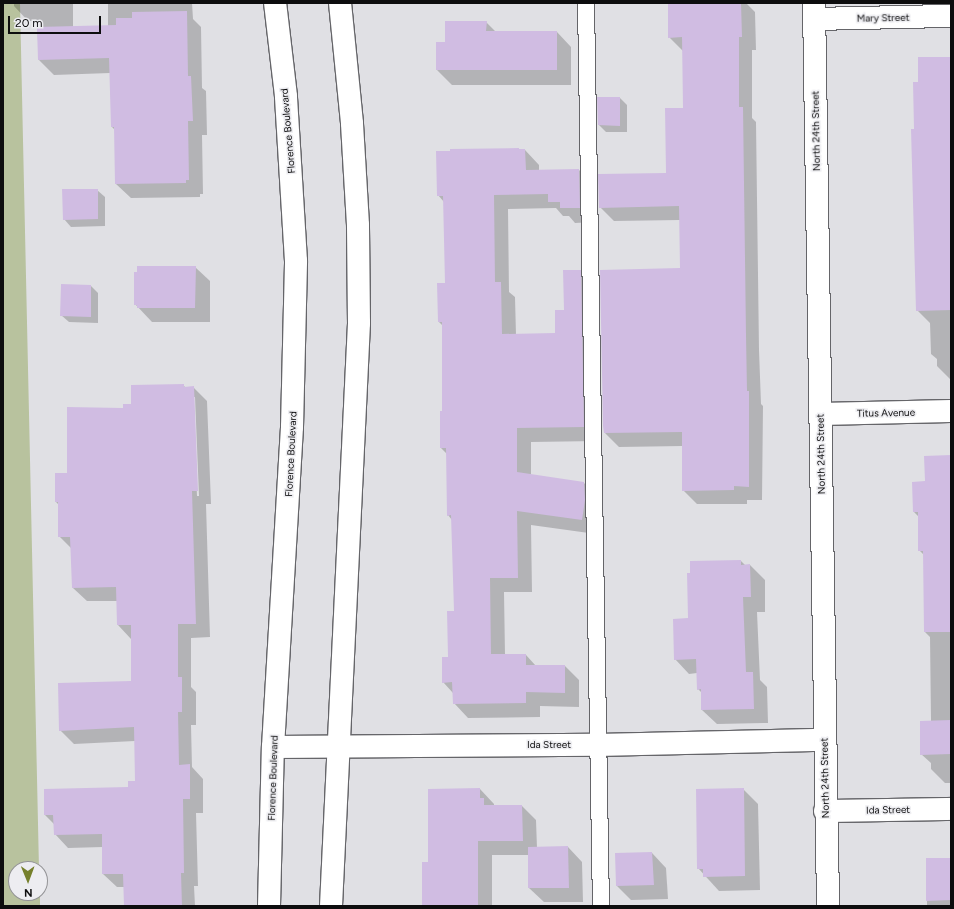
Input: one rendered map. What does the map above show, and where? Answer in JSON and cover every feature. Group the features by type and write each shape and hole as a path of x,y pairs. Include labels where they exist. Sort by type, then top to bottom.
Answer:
{"street":[{"name":"Florence Boulevard","path":"269,906 274,747 292,426 296,261 286,96 275,3"},
{"path":"331,906 359,323 358,225 352,131 340,3"},
{"name":"Mary Street","path":"814,11 951,16"},
{"name":"North 24th Street","path":"814,11 825,811 828,906"},
{"name":"Titus Avenue","path":"820,414 951,411"},
{"name":"Ida Street","path":"274,747 598,745 824,740"},
{"name":"Ida Street","path":"825,811 951,809"}],"lane":[{"path":"586,3 601,906"}],"green space":[{"path":"3,3 20,3 39,861 8,861 8,901 40,901 40,906 3,906"}],"building":[{"path":"668,3 741,3 742,37 739,37 739,107 743,107 747,391 749,391 749,487 734,486 734,490 682,491 682,432 604,433 603,426 600,270 680,268 679,206 599,208 598,174 666,173 665,108 683,108 682,37 668,38"},
{"path":"187,11 188,76 191,76 193,121 188,121 189,180 186,180 186,183 115,184 114,127 111,127 109,58 38,60 37,27 116,25 116,18 132,18 132,12"},
{"path":"445,21 487,21 486,31 557,31 557,70 436,70 436,42 445,42"},
{"path":"918,57 951,57 951,310 916,311 911,129 914,129 913,82 918,82"},
{"path":"597,97 620,97 620,126 598,125"},
{"path":"450,149 525,149 526,170 579,169 580,208 560,208 560,202 548,202 548,194 494,195 495,282 501,282 502,334 555,333 555,310 564,310 563,270 581,270 584,427 517,428 517,472 584,482 585,500 582,520 517,511 518,578 490,578 491,654 526,654 526,665 565,665 565,693 526,692 526,703 453,704 452,682 442,683 442,657 448,657 447,611 454,611 451,515 447,516 446,448 440,448 440,411 442,411 442,322 438,322 437,283 445,283 443,196 437,196 436,151 450,151"},
{"path":"62,189 98,189 98,219 63,220"},
{"path":"137,266 196,266 195,308 137,308 137,305 134,305 134,272 137,272"},
{"path":"61,284 91,285 91,317 60,316"},
{"path":"184,384 184,387 194,386 198,491 192,491 196,624 178,624 178,677 182,677 182,712 178,712 179,765 190,764 190,799 183,799 184,873 181,873 182,906 124,906 123,874 102,874 102,834 54,835 53,815 44,815 44,789 128,787 128,781 135,781 134,727 59,731 58,683 131,681 131,625 117,625 116,587 72,588 70,537 58,537 58,502 55,502 55,473 67,473 67,407 123,408 123,404 131,404 131,385"},
{"path":"951,455 951,632 924,632 923,551 918,551 918,512 913,512 912,482 925,481 924,456"},
{"path":"741,560 741,565 750,564 751,597 743,597 746,672 753,672 754,709 701,710 701,689 697,690 696,659 674,660 673,619 688,618 687,573 690,573 690,561"},
{"path":"951,720 951,754 920,755 920,721"},
{"path":"480,788 480,798 484,798 484,805 522,805 523,841 478,841 478,906 422,906 422,862 428,862 428,789"},
{"path":"744,788 745,876 703,877 703,869 697,869 696,789"},
{"path":"568,846 569,888 528,888 528,847"},
{"path":"652,852 654,885 616,886 615,853"},
{"path":"926,858 951,858 951,900 926,901"}]}
